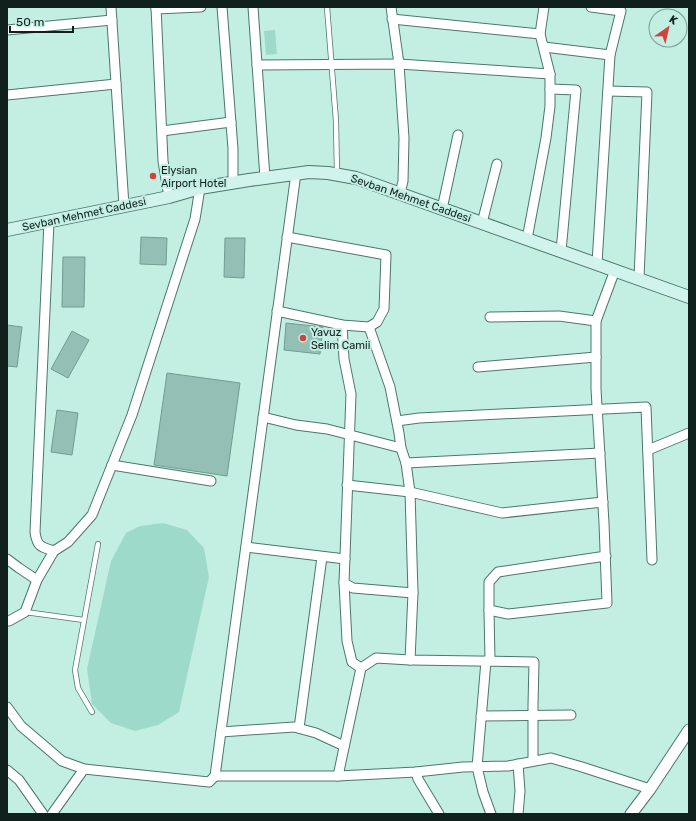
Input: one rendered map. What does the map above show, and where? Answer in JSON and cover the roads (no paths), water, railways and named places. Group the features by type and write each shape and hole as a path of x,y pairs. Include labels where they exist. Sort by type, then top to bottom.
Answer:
{"main road":[{"name":"Sevban Mehmet Caddesi","path":"7,230 124,206 200,188 296,173 322,172 356,178 689,297"}],"street":[{"path":"111,7 124,206"},
{"path":"169,196 163,161 156,8 200,7"},
{"path":"222,7 233,149 233,183"},
{"path":"253,7 265,178"},
{"path":"391,7 399,64 404,138 404,181 400,194"},
{"path":"527,238 546,138 550,106 550,74 540,34 544,7"},
{"path":"591,7 621,11 610,55 597,264"},
{"path":"392,18 540,34"},
{"path":"7,30 112,20"},
{"path":"544,47 610,55"},
{"path":"257,65 399,64 550,74"},
{"path":"7,95 116,84"},
{"path":"550,89 576,90 561,251"},
{"path":"608,91 647,92 638,278"},
{"path":"162,131 231,122"},
{"path":"442,209 458,135"},
{"path":"482,223 497,164"},
{"path":"7,707 21,726 62,761 84,769 209,782 215,776 296,173"},
{"path":"9,621 24,612 37,580 54,551 68,542 92,515 132,415 195,219 200,188"},
{"path":"49,222 35,532 36,542 41,547 54,551"},
{"path":"277,311 342,325 369,327 378,322 384,309 386,255 287,237"},
{"path":"489,610 508,614 607,603 606,556 597,409 596,321 615,270"},
{"path":"490,317 559,316 596,321"},
{"path":"342,325 344,359 351,394 344,583 347,641 352,662 361,668"},
{"path":"369,327 390,387 401,448 406,463 410,492 413,593 410,660"},
{"path":"478,367 596,357"},
{"path":"397,421 419,418 646,407 652,560"},
{"path":"263,417 296,425 327,429 349,436 401,448"},
{"path":"648,450 689,433"},
{"path":"406,463 600,453"},
{"path":"112,465 211,481"},
{"path":"347,485 410,492 502,513 603,502"},
{"path":"246,547 345,559"},
{"path":"491,814 483,792 477,767 481,716 488,661 489,582 498,572 606,556"},
{"path":"300,728 322,557"},
{"path":"7,559 37,580"},
{"path":"344,583 353,588 413,593"},
{"path":"338,776 361,668 376,658 534,662 533,761"},
{"path":"481,716 571,715"},
{"path":"221,732 294,727 316,733 344,746"},
{"path":"631,814 650,789 689,730"},
{"path":"215,776 338,776 416,772 508,766 551,758 650,789"},
{"path":"518,764 520,813"},
{"path":"52,814 84,769"},
{"path":"7,770 19,780 43,814"},
{"path":"416,772 418,779 439,814"}],"lane":[{"path":"327,7 336,120 336,174"},
{"path":"92,712 80,694 75,676 75,664 98,544"},
{"path":"24,612 84,620"}],"place":[{"name":"Elysian Airport Hotel","path":"153,176"},
{"name":"Yavuz Selim Camii","path":"303,338"}]}
